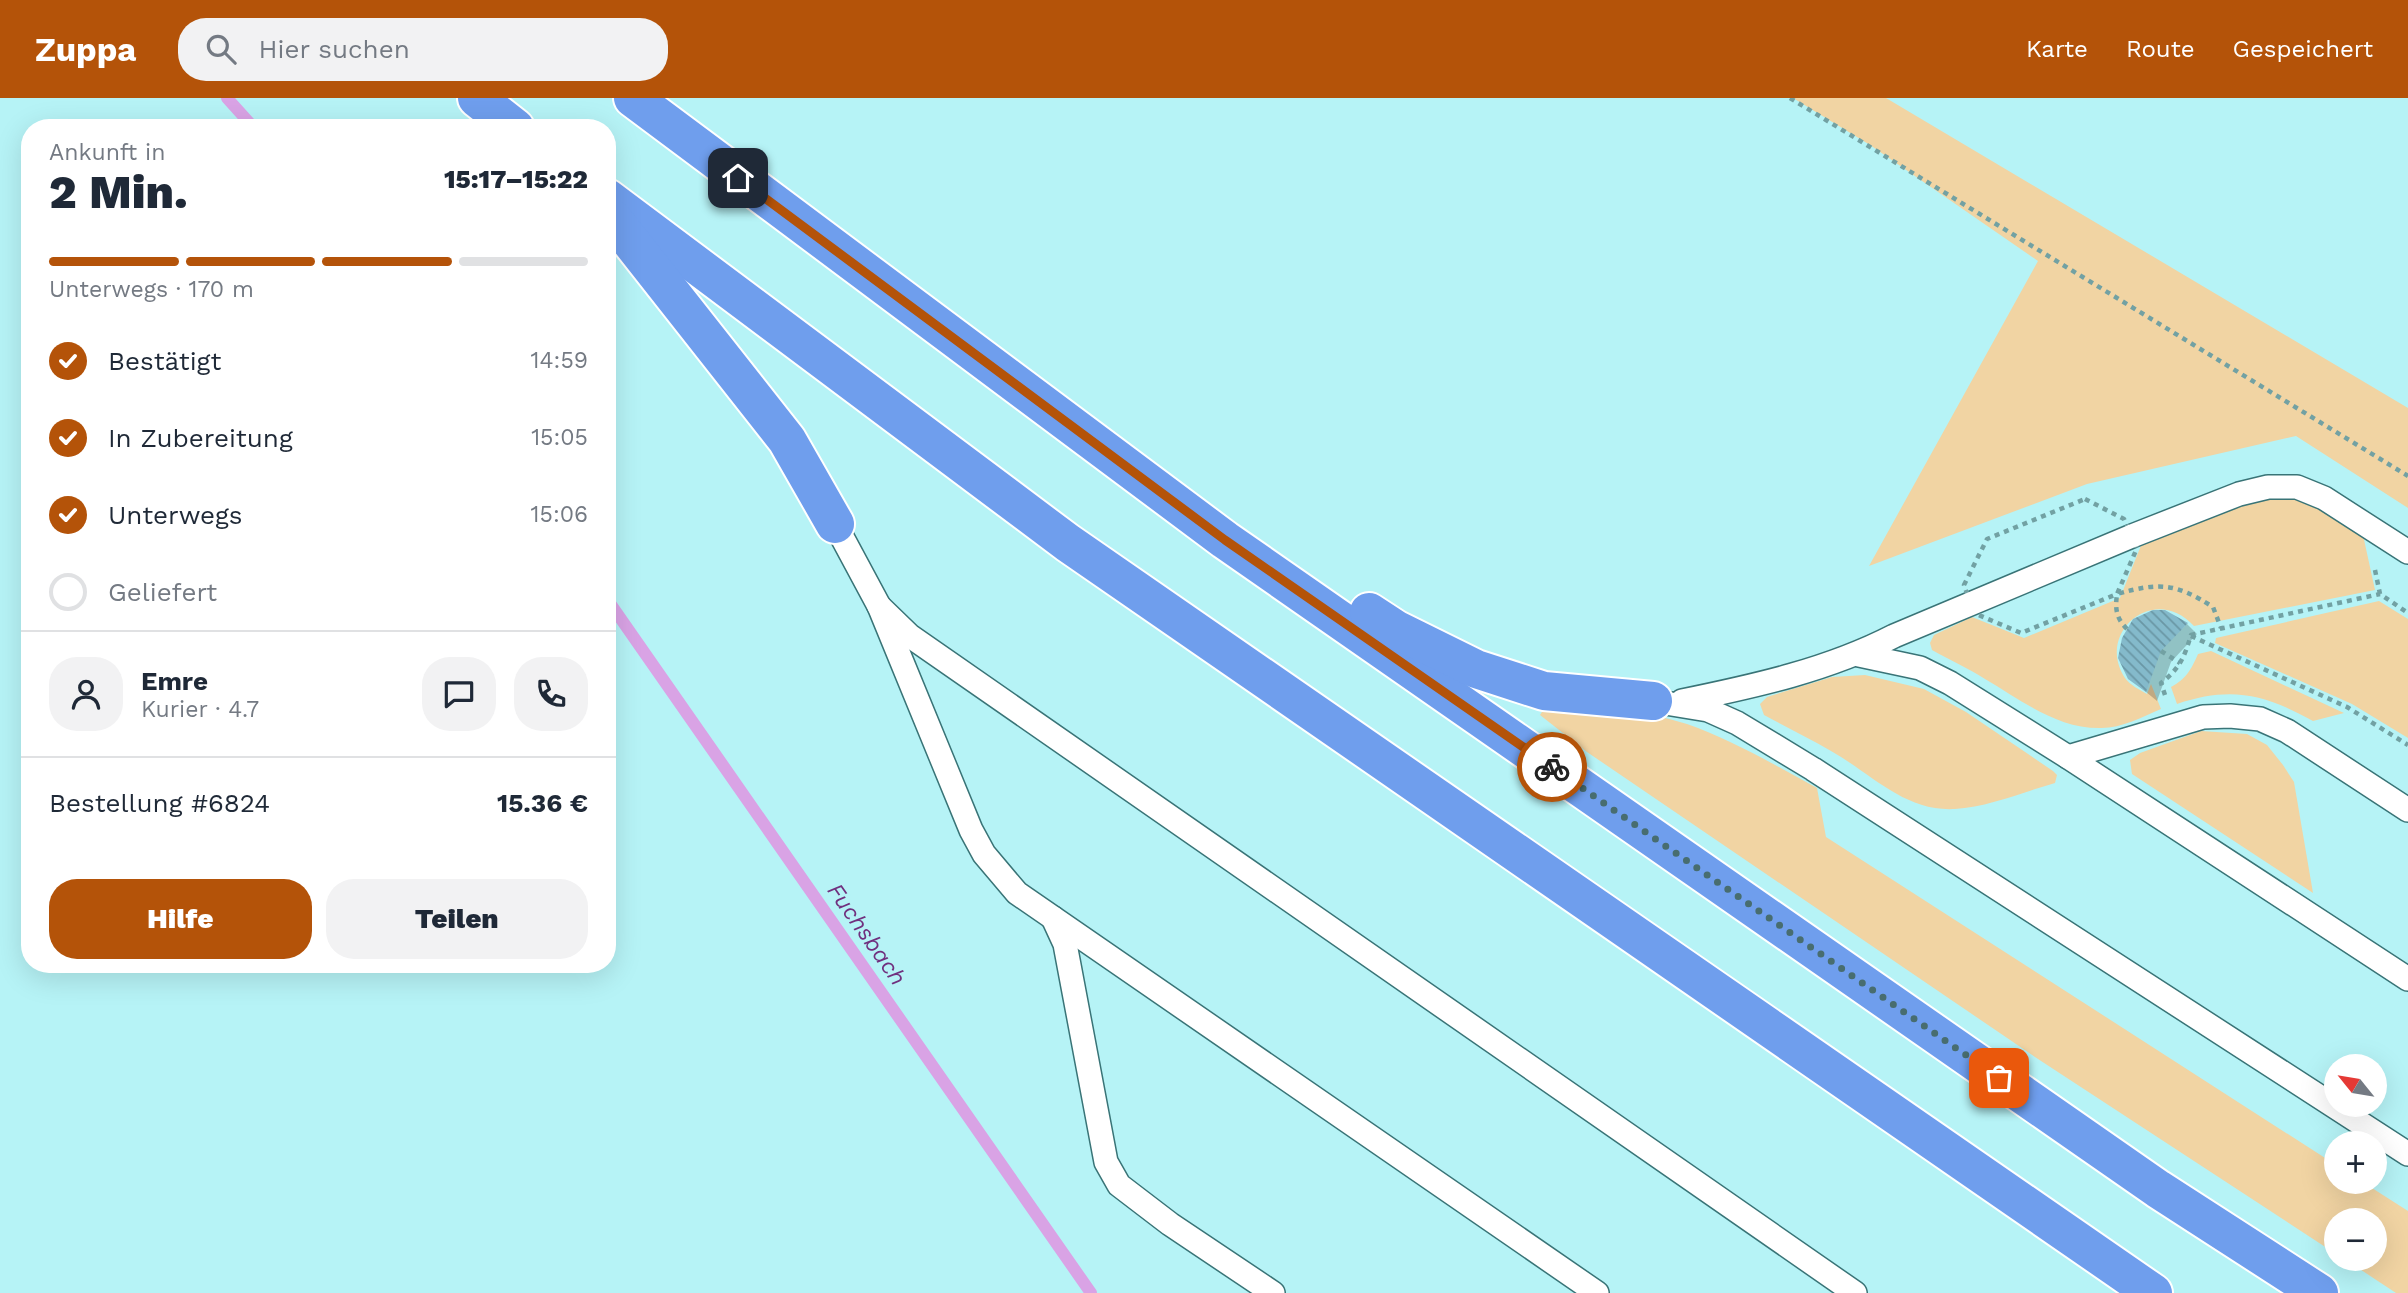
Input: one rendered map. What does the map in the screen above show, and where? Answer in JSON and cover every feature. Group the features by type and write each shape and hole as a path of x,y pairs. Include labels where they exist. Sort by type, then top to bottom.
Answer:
{"highway":[{"path":"477,98 504,119"},
{"path":"633,98 1225,540 2158,1189 2319,1293"},
{"path":"616,205 1068,543 2153,1293"},
{"path":"616,223 787,440 835,524"},
{"path":"1225,540 1307,572 1395,629 1476,669 1544,691 1663,702"}],"lane":[{"path":"1663,702 1764,684 1859,654 1895,636 2132,536 2239,494 2268,487 2297,487 2324,498 2408,552"},
{"path":"835,524 879,606 978,842 1001,876 1017,893 1597,1293"},
{"path":"879,606 921,643 1855,1293"},
{"path":"1859,654 1920,668 1950,682 2408,979"},
{"path":"1663,702 1708,710 1737,723 1813,769 2408,1154"},
{"path":"2068,757 2203,717 2260,719 2287,731 2408,810"},
{"path":"1053,918 1065,944 1106,1161 1119,1185 1170,1224 1273,1293"}],"path":[{"path":"1790,98 2408,476"},
{"path":"2127,629 2120,622 2115,608 2117,594 2143,587 2160,586 2182,589 2213,607 2221,628"},
{"path":"2190,635 2380,594"},
{"path":"2176,724 2161,683 2176,672 2190,635"},
{"path":"2190,635 2347,707 2408,745"},
{"path":"2161,651 2180,663"}],"shaded area":[{"path":"1793,98 1886,98 2408,408 2408,508 2296,436 2087,484 1869,566 2038,261 1870,145"},
{"path":"2254,497 2297,497 2325,509 2363,535 2375,590 2194,626 2178,614 2162,609 2147,611 2133,619 2123,630 2118,645 2118,661 2125,678 2135,687 2147,694 2151,684 2161,709 2115,727 2083,727 2054,718 1932,650 1930,643 1934,635 1972,617 2024,638 2120,598 2142,543"},
{"path":"2379,601 2408,619 2408,738 2352,704 2215,643 2216,638"},
{"path":"2211,651 2344,713 2313,721 2279,704 2231,694 2196,698 2177,704 2171,687 2188,674 2198,654"},
{"path":"1865,675 1924,689 1966,712 2053,771 2057,775 2055,783 1967,808 1937,808 1920,804 1890,790 1831,751 1764,715 1760,704 1767,697 1832,677"},
{"path":"1549,701 1670,719 1737,745 1817,788 1826,837 2324,1157 2324,1194 2381,1194 2408,1211 2408,1293 2396,1293 2363,1271 2387,1271 2387,1208 2324,1208 2324,1246 2038,1059 1587,752 1540,715"},
{"path":"2201,731 2247,734 2267,745 2283,765 2294,782 2313,893 2132,774 2130,760 2140,753"}],"building":[{"path":"2153,610 2165,610 2188,623 2161,651 2146,692 2128,679 2118,658 2122,638 2133,619"}],"waterway":[{"name":"Fuchsbach","path":"227,98 246,119"},
{"name":"Fuchsbach","path":"616,612 1091,1293"}],"way so far":[{"path":"1552,767 1999,1078"}],"route":[{"path":"738,178 1225,540 1552,767"}]}
